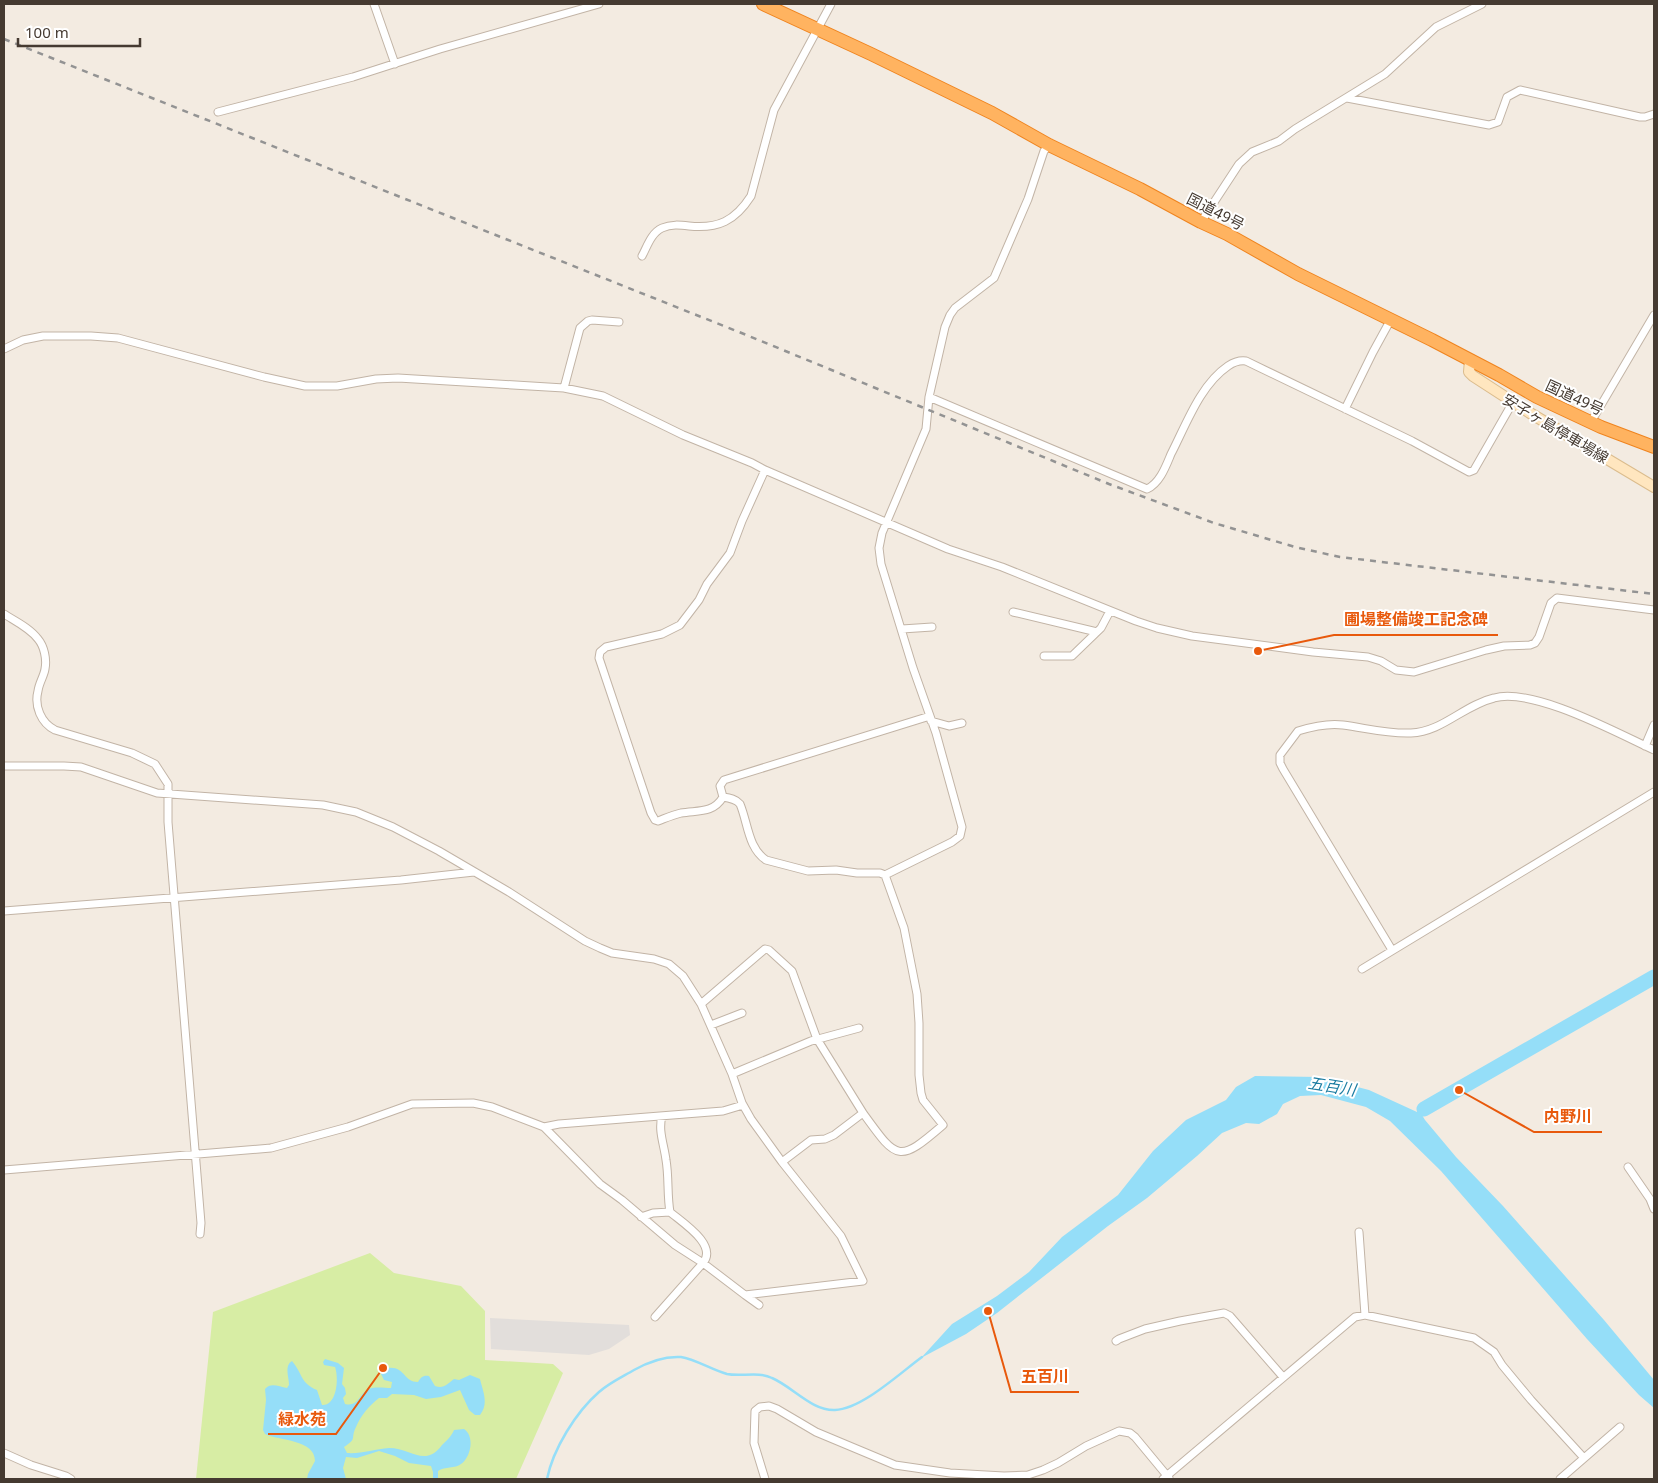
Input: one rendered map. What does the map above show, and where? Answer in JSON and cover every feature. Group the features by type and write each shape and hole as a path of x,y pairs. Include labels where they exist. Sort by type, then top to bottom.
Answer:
{"highway":[{"name":"国道49号","path":"763,4 992,113 1049,145 1140,189 1200,222 1227,234 1298,274 1470,360 1537,397 1591,422 1654,447"}],"main road":[{"name":"安子ヶ島停車場線","path":"1470,360 1469,372 1473,376 1654,487"}],"street":[{"path":"374,4 395,64"},
{"path":"218,112 353,77 440,49 599,4"},
{"path":"642,256 648,243 662,228 678,225 710,227 718,225 734,216 746,204 751,196 774,110 831,4"},
{"path":"1200,222 1246,156 1279,141 1385,74 1436,27 1482,4"},
{"path":"1346,98 1489,125 1498,122 1507,97 1520,90 1640,117 1654,114"},
{"path":"885,875 952,842 962,831 931,718 913,668 879,553 880,540 886,521 926,429 928,397 945,327 950,315 955,308 994,278 1028,199 1044,151 1049,145"},
{"path":"1591,422 1654,316"},
{"path":"564,388 580,328 592,320 619,322"},
{"path":"1345,409 1390,320"},
{"path":"4,349 24,340 43,336 91,336 124,339 264,377 305,386 337,386 376,379 398,378 564,388 603,396 683,435 752,463 948,549 1002,567 1157,628 1192,636 1368,657 1381,661 1396,670 1408,672 1421,670 1486,650 1504,646 1532,644 1539,637 1551,602 1557,598 1654,610"},
{"path":"928,397 1148,489 1153,486 1161,474 1196,404 1221,371 1237,361 1246,361 1412,441 1470,472 1474,470 1513,402"},
{"path":"765,470 730,553 680,625 662,634 606,647 599,654 652,818 658,821 677,814 702,811 714,806 723,797 720,786 724,780 931,718 949,726 962,723"},
{"path":"1044,656 1072,656 1101,628 1110,611"},
{"path":"1013,612 1097,632"},
{"path":"4,614 33,633 42,645 46,668 38,690 37,704 41,717 48,725 55,730 132,753 151,761 168,784 168,822 201,1223 200,1234"},
{"path":"902,629 932,627"},
{"path":"1392,950 1282,769 1280,755 1295,733 1309,728 1334,724 1391,733 1428,732 1478,704 1493,698 1512,696 1564,709 1654,750"},
{"path":"1644,746 1654,725"},
{"path":"4,766 81,767 150,792 169,795 323,804 356,812 393,827 475,872 600,948 612,953 654,959 669,964 683,976 701,1004 732,1074 743,1105 782,1162 840,1236 864,1281 745,1295"},
{"path":"1362,969 1654,792"},
{"path":"701,1004 767,948 792,971 817,1039 863,1113 888,1146 901,1153 914,1149 943,1125 923,1100 921,1093 917,994 904,928 885,875 880,872 808,871 766,860 757,853 752,843 740,804 734,799 723,797"},
{"path":"4,911 402,880 475,872"},
{"path":"710,1025 742,1013"},
{"path":"732,1074 817,1039 859,1028"},
{"path":"4,1170 281,1146 348,1127 412,1104 473,1103 509,1113 544,1127 600,1184 675,1245 759,1305"},
{"path":"544,1127 560,1124 723,1112 743,1105"},
{"path":"782,1162 811,1140 825,1139 834,1135 863,1113"},
{"path":"655,1317 703,1264 708,1255 704,1243 698,1236 670,1212 666,1160 660,1124 662,1116"},
{"path":"1628,1167 1650,1199 1654,1209"},
{"path":"641,1217 653,1213 670,1212"},
{"path":"1359,1232 1365,1315"},
{"path":"1116,1341 1145,1329 1224,1313 1230,1316 1283,1377"},
{"path":"765,1479 754,1443 754,1418 755,1411 760,1407 769,1406 816,1432 895,1465 963,1474 1028,1475 1058,1463 1086,1446 1119,1431 1130,1433 1135,1437 1167,1478 1355,1317 1365,1315 1474,1338 1485,1345 1494,1352 1525,1393 1584,1458"},
{"path":"1560,1479 1620,1427"},
{"path":"4,1453 71,1479"}],"green space":[{"path":"370,1253 394,1273 461,1286 485,1311 485,1360 553,1364 563,1373 516,1479 196,1479 213,1312"}],"shaded area":[{"path":"490,1318 629,1325 630,1335 609,1349 589,1355 491,1349"}],"water":[{"path":"1255,1076 1319,1077 1369,1090 1417,1112 1440,1099 1441,1101 1422,1115 1425,1120 1456,1157 1503,1206 1604,1320 1654,1380 1654,1408 1639,1395 1587,1339 1441,1171 1390,1121 1366,1107 1321,1095 1300,1096 1283,1104 1277,1114 1259,1124 1246,1123 1222,1133 1147,1198 1108,1226 997,1313 966,1334 921,1358 952,1324 997,1296 1029,1272 1062,1237 1118,1195 1153,1151 1186,1120 1226,1100 1236,1087"},
{"path":"325,1359 338,1363 344,1368 342,1384 346,1394 343,1398 345,1404 349,1405 353,1404 369,1389 391,1388 392,1382 384,1380 379,1370 388,1368 399,1370 409,1379 418,1382 422,1377 429,1376 435,1386 438,1387 445,1386 454,1379 459,1380 470,1375 480,1379 485,1402 480,1415 475,1415 469,1410 460,1390 441,1397 426,1399 414,1395 392,1394 387,1398 379,1398 369,1408 358,1423 352,1440 344,1447 347,1453 389,1448 424,1456 436,1452 452,1435 454,1430 464,1429 470,1436 471,1441 467,1457 459,1466 444,1468 438,1471 438,1479 433,1479 431,1466 409,1463 379,1451 357,1458 346,1457 343,1468 346,1479 307,1479 315,1461 309,1448 265,1434 263,1430 266,1400 265,1389 272,1385 287,1388 289,1385 288,1366 292,1361 307,1384 317,1390 322,1405 327,1404 334,1396 337,1378 335,1367 324,1365"}],"waterway":[{"path":"1424,1109 1654,977"},
{"name":"五百川","path":"547,1479 560,1444 574,1420 590,1400 611,1383 639,1367 656,1360 668,1357 681,1357 727,1374 767,1376 780,1382 810,1403 818,1407 835,1410 857,1404 869,1397 922,1357"}],"railway":[{"path":"4,39 744,334 1109,484 1214,523 1295,547 1340,557 1654,594"}],"place":[{"name":"圃場整備竣工記念碑","path":"1258,651"},
{"name":"内野川","path":"1459,1090"},
{"name":"五百川","path":"988,1311"},
{"name":"緑水苑","path":"383,1368"}]}
